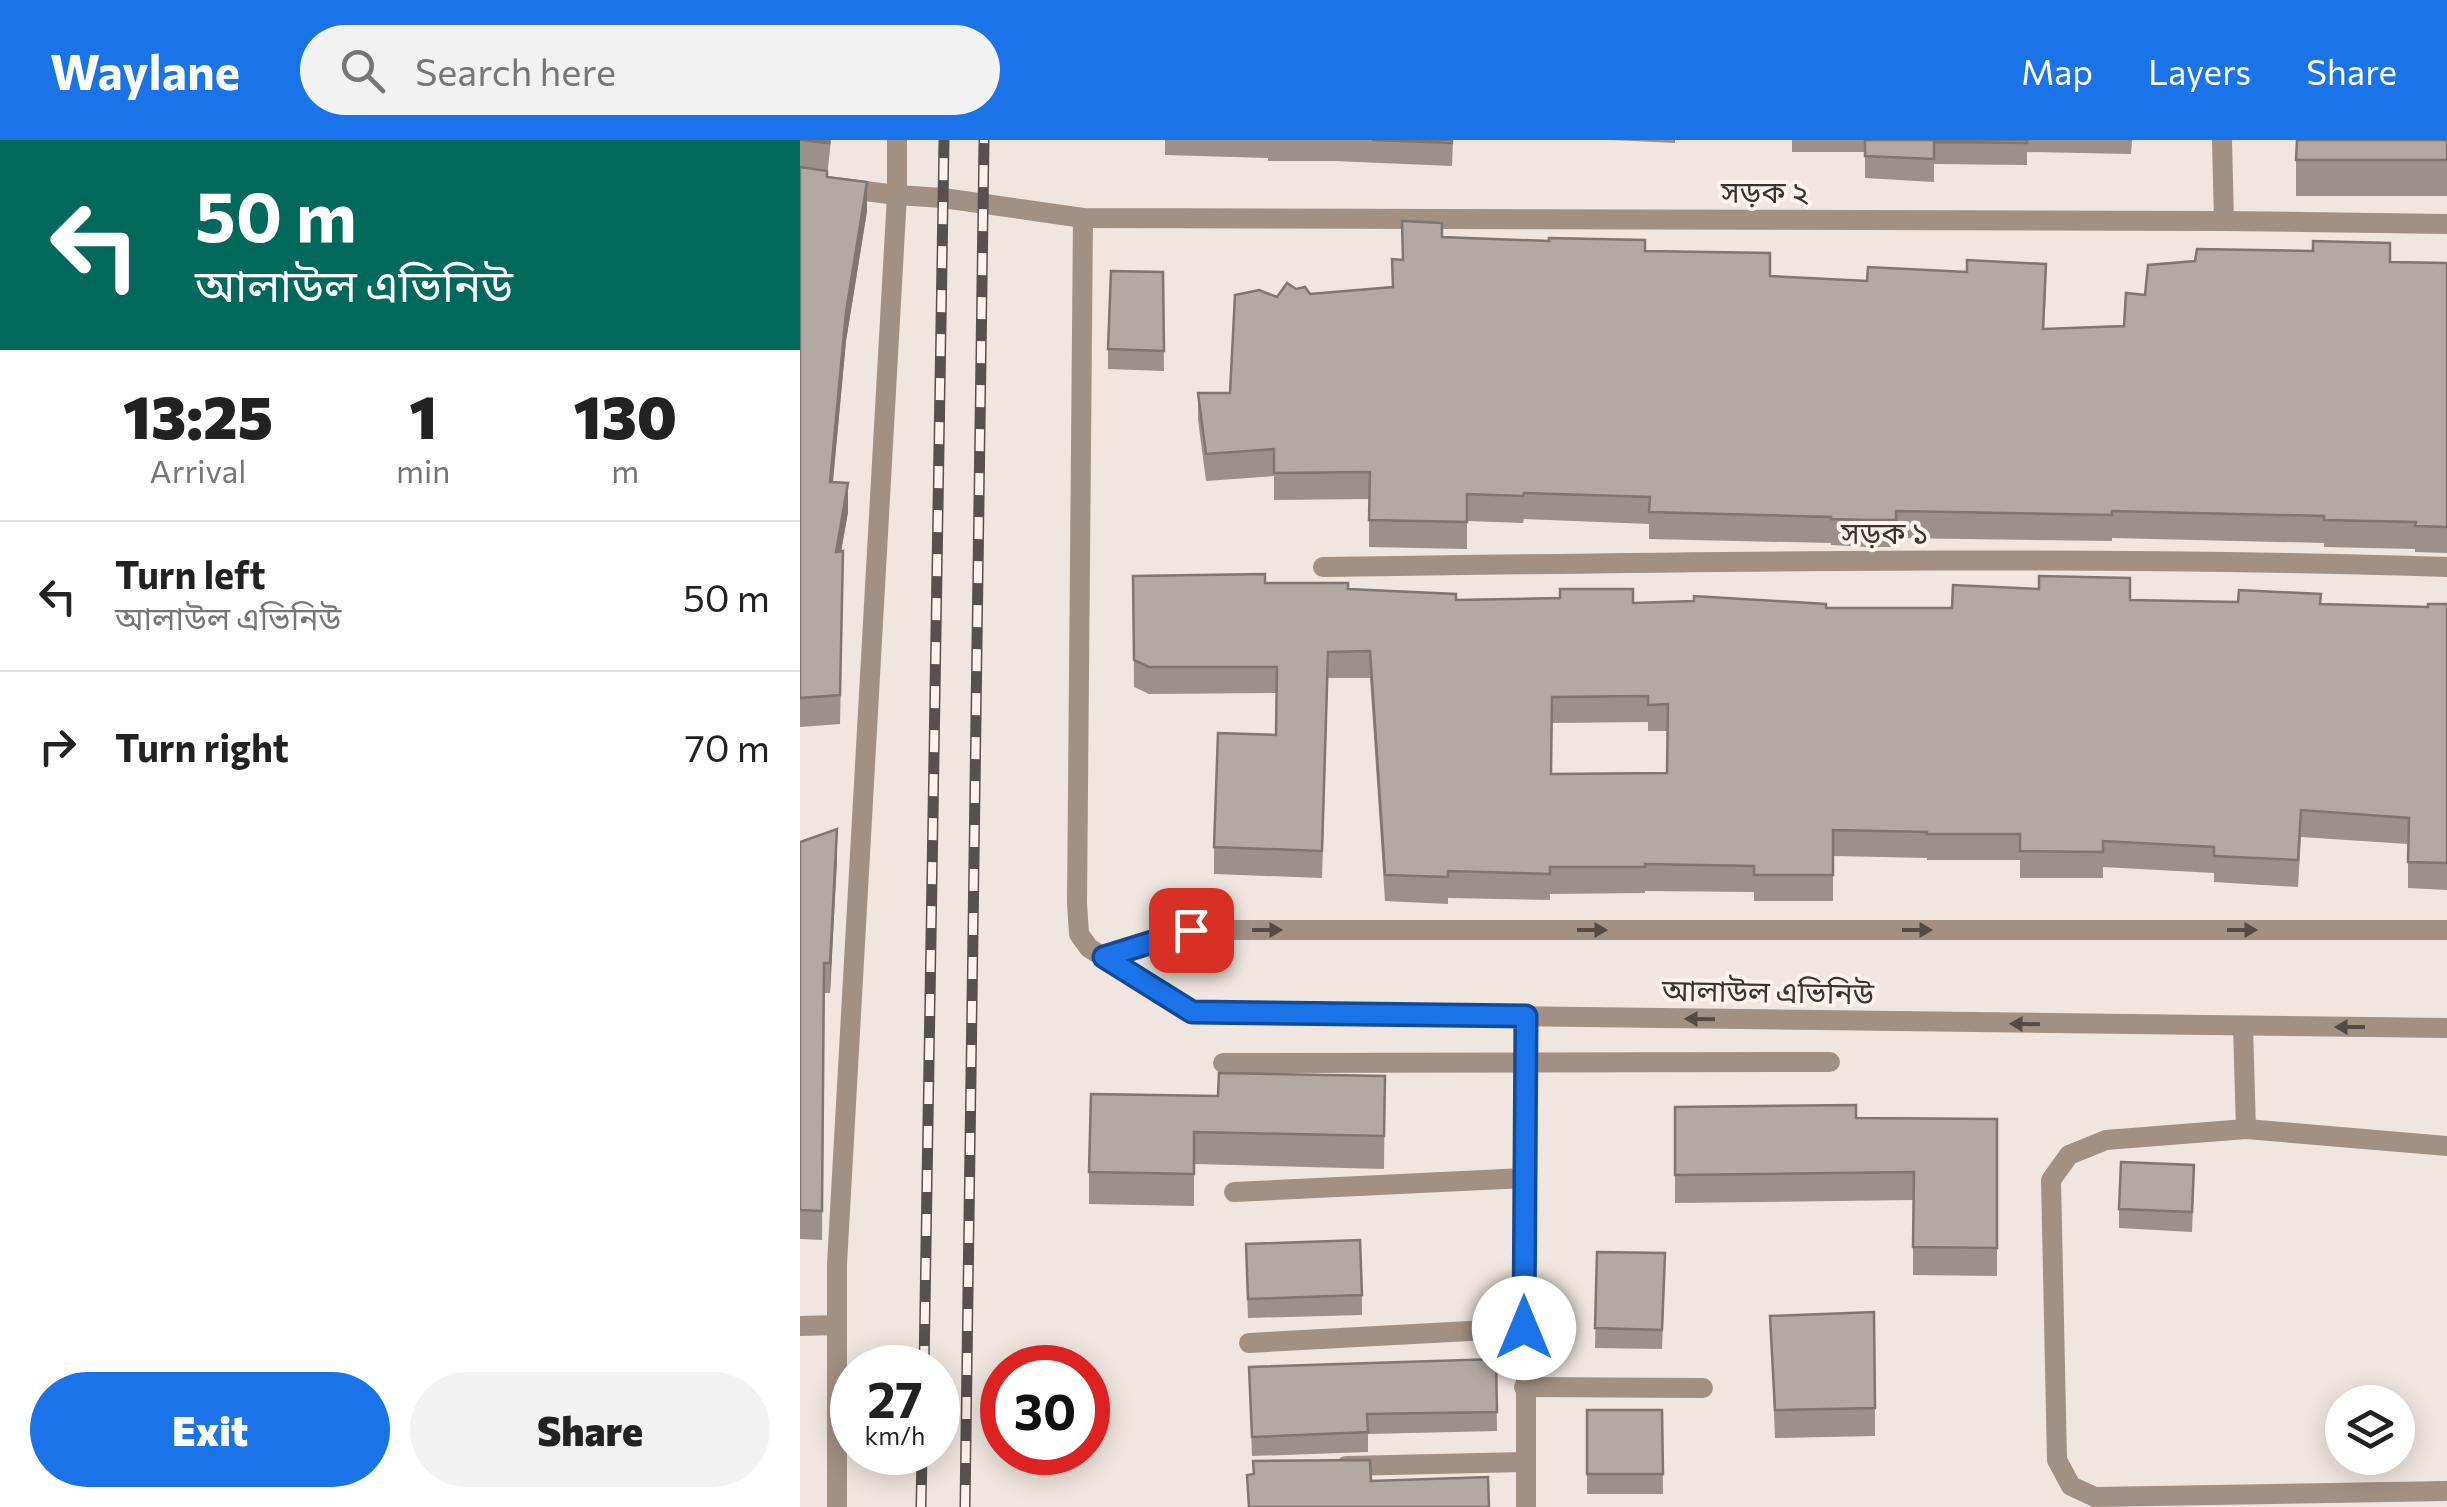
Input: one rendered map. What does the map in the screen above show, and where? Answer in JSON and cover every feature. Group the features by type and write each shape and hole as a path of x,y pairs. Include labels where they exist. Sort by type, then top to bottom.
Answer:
{"street":[{"path":"837,1507 838,1244 897,140"},
{"path":"2222,140 2224,221"},
{"name":"সড়ক ২","path":"800,183 1083,218 2447,224"},
{"path":"1083,218 1077,903 1079,934 1088,948 1104,957 1191,930 2447,930"},
{"name":"সড়ক ১","path":"1323,567 1886,560 2263,561 2447,567"},
{"name":"আলাউল এভিনিউ","path":"1104,957 1192,1012 2447,1028"},
{"path":"1526,1016 1526,1507"},
{"path":"2243,1027 2246,1129"},
{"path":"1223,1064 1830,1062"},
{"path":"2447,1146 2246,1129 2106,1140 2069,1155 2051,1180 2057,1460 2070,1486 2094,1498 2447,1491"},
{"path":"1234,1192 1525,1178"},
{"path":"800,1326 837,1325"},
{"path":"1250,1344 1524,1328"},
{"path":"1524,1387 1703,1388"},
{"path":"1334,1466 1524,1462"}],"building":[{"path":"1372,140 1452,140 1452,143"},
{"path":"1865,140 2027,143 1934,142 1934,159 1865,156"},
{"path":"2297,140 2447,140 2447,160 2296,160"},
{"path":"800,167 827,171 827,177 867,182 846,312 830,482 848,483 836,552 843,551 840,695 800,698"},
{"path":"1402,221 1442,223 1442,237 1645,240 1645,251 1770,253 1770,276 1867,281 1868,267 1967,272 1967,260 2046,264 2043,329 2124,326 2126,293 2145,295 2148,265 2195,261 2197,249 2313,251 2313,241 2390,243 2390,262 2447,263 2447,527 2415,526 2416,522 2324,520 2324,516 2112,511 2112,515 1896,511 1896,520 1831,519 1649,512 1650,497 1524,493 1467,494 1467,522 1369,520 1370,472 1274,473 1274,449 1206,454 1198,393 1230,393 1235,295 1259,290 1277,297 1287,283 1296,289 1305,287 1310,294 1393,287 1392,259 1403,260"},
{"path":"1111,271 1163,272 1164,351 1108,349"},
{"path":"1265,574 1265,583 1348,583 1348,589 1456,594 1456,600 1560,598 1560,589 1633,589 1633,603 1694,601 1694,596 1826,604 1826,608 1952,608 1953,585 2039,589 2039,576 2130,578 2130,600 2238,602 2239,590 2321,594 2320,604 2447,604 2447,863 2408,862 2409,818 2301,810 2298,860 2214,856 2214,847 2103,841 2103,852 2020,851 2020,834 1833,830 1833,875 1754,875 1754,866 1645,864 1550,867 1550,874 1448,871 1448,877 1385,875 1370,651 1328,652 1322,851 1214,847 1218,733 1276,735 1277,667 1149,667 1134,660 1133,576","holes":["1648,696 1648,705 1668,704 1667,773 1551,774 1552,697"]},
{"path":"837,829 830,963 824,963 822,1211 800,1210 800,842"},
{"path":"1219,1073 1385,1076 1384,1136 1194,1132 1194,1174 1089,1172 1091,1094 1218,1096"},
{"path":"1856,1105 1856,1118 1997,1119 1997,1248 1913,1247 1914,1172 1675,1175 1675,1107"},
{"path":"2121,1162 2194,1165 2192,1212 2119,1209"},
{"path":"1360,1240 1362,1295 1248,1299 1246,1244"},
{"path":"1597,1252 1665,1253 1662,1330 1595,1328"},
{"path":"1874,1312 1875,1408 1775,1410 1770,1316"},
{"path":"1496,1359 1497,1412 1367,1414 1368,1432 1252,1437 1249,1367"},
{"path":"1587,1410 1662,1410 1663,1474 1587,1474"},
{"path":"1370,1460 1371,1481 1488,1477 1489,1507 1249,1507 1247,1475 1254,1474 1253,1461"}],"railway":[{"path":"924,1345 944,140"},
{"path":"965,1507 984,140"},
{"path":"921,1507 922,1475"}],"route":[{"path":"1191,930 1104,957 1192,1012 1526,1016 1524,1328"}]}
